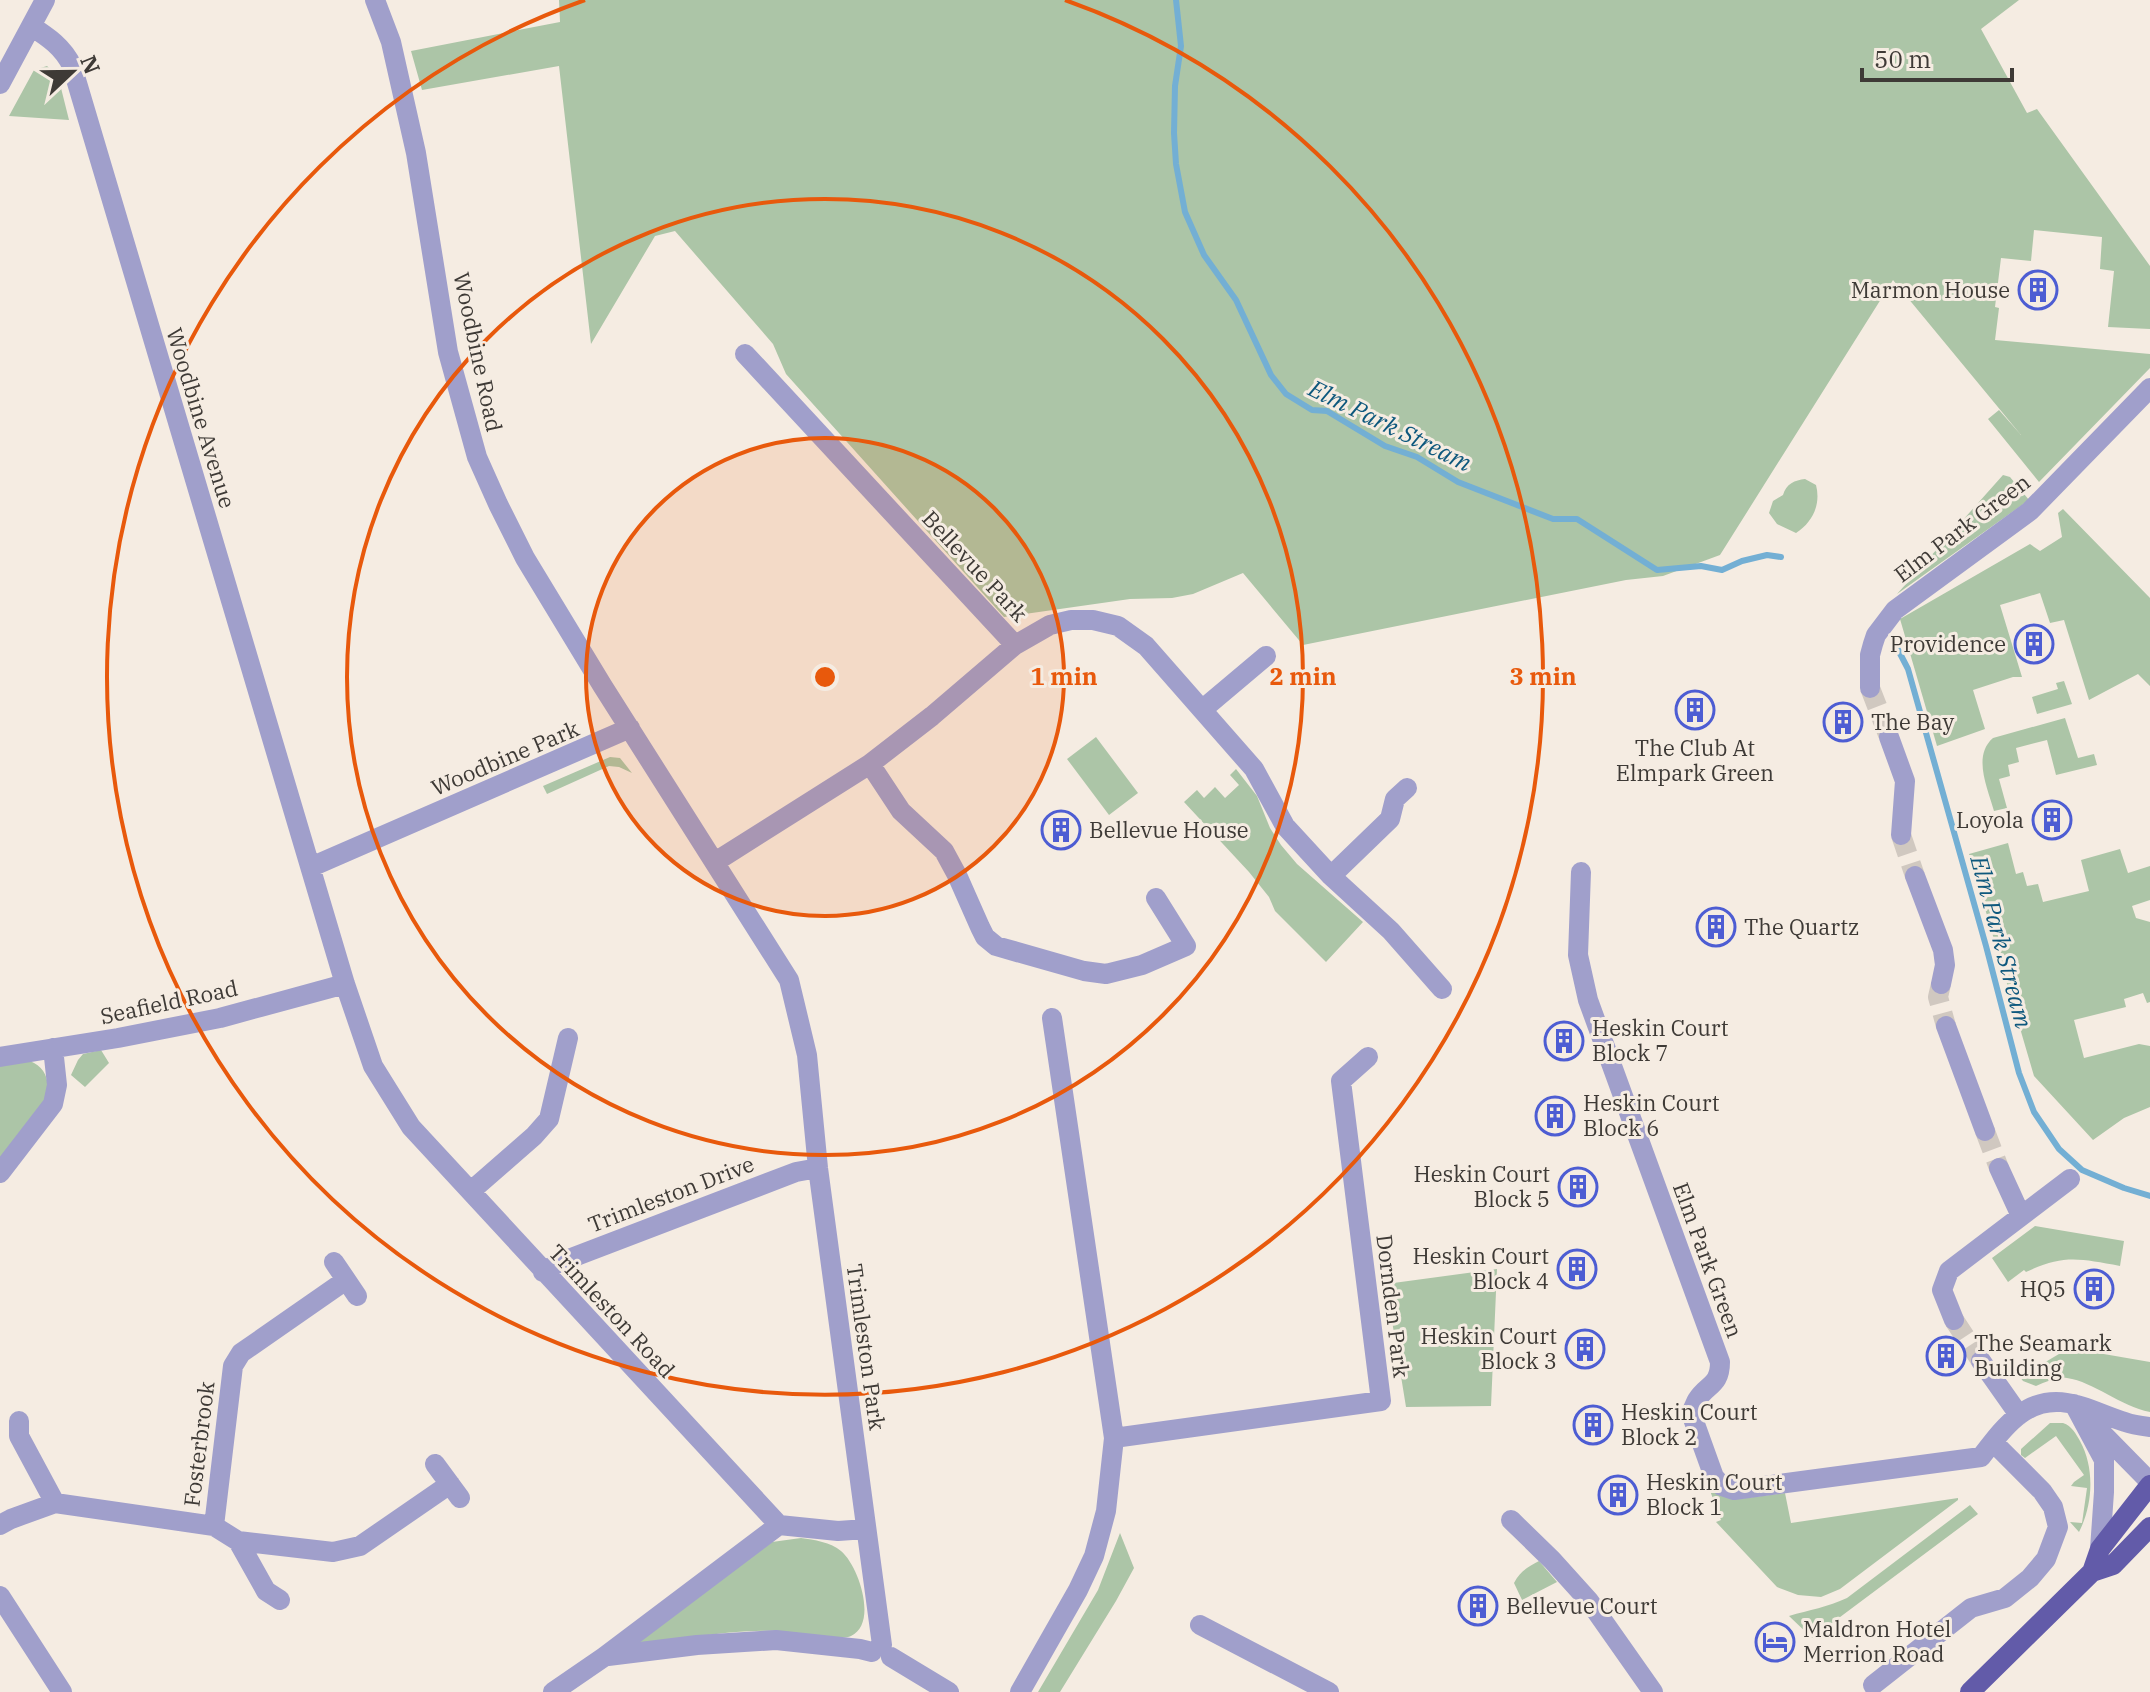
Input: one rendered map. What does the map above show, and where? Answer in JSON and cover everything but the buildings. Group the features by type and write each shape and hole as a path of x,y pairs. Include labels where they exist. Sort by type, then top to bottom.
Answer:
{"main road":[{"path":"2092,1572 2100,1549 2150,1483"},
{"path":"1970,1692 2092,1572 2113,1565 2150,1527"}],"street":[{"path":"0,84 45,0"},
{"name":"Woodbine Road","path":"375,0 391,42 416,153 448,352 477,457 525,558 630,728"},
{"name":"Woodbine Avenue","path":"31,26 57,45 72,66 311,867"},
{"name":"Bellevue Park","path":"715,862 870,764 1015,645 745,354"},
{"name":"Elm Park Green","path":"1870,688 1873,644 1895,610 2030,511 2150,388"},
{"path":"1015,645 1050,625 1071,620 1093,620 1118,626 1146,646 1254,769 1285,826 1331,876 1430,963 1442,989"},
{"path":"1203,709 1266,656"},
{"path":"630,728 715,862"},
{"name":"Woodbine Park","path":"311,867 630,728"},
{"path":"1889,737 1905,781 1901,835"},
{"path":"870,764 901,811 944,851 985,937 996,946 1084,971 1106,974 1142,965 1186,946 1156,898"},
{"path":"1331,876 1390,819 1395,799 1407,788"},
{"name":"Trimleston Park","path":"715,862 789,980 807,1055 818,1168 881,1651"},
{"path":"311,867 345,984"},
{"name":"Elm Park Green","path":"1581,872 1578,955 1588,1000 1720,1362 1720,1374 1698,1398 1691,1413 1714,1477 1722,1486 1734,1490 1981,1457 2019,1415 2044,1403 2074,1404"},
{"path":"1915,876 1943,950 1945,965 1941,984"},
{"name":"Seafield Road","path":"0,1057 220,1018 345,984"},
{"name":"Trimleston Road","path":"345,984 373,1066 411,1127 779,1525"},
{"path":"1020,1692 1094,1556 1106,1511 1114,1438 1052,1018"},
{"path":"1946,1026 1985,1131"},
{"path":"471,1191 549,1119 568,1038"},
{"path":"0,1173 53,1104 57,1085 53,1048"},
{"name":"Dornden Park","path":"1114,1438 1381,1401 1341,1081 1368,1057"},
{"name":"Trimleston Drive","path":"543,1272 558,1263 796,1172 818,1168"},
{"path":"1999,1168 2021,1216"},
{"path":"1954,1320 1942,1290 1949,1271 2070,1179"},
{"name":"Fosterbrook","path":"214,1526 233,1366 241,1353 352,1288 334,1262"},
{"path":"1981,1361 2019,1415"},
{"path":"2074,1404 2093,1408 2125,1422 2150,1427"},
{"path":"2074,1404 2150,1483"},
{"path":"2074,1404 2104,1460 2100,1549"},
{"path":"19,1421 19,1436 55,1503"},
{"path":"1873,1685 1971,1608 2005,1598 2030,1578 2046,1559 2058,1527 2053,1507 2042,1491 1993,1442"},
{"name":"Fosterbrook","path":"0,1525 55,1503 214,1526 238,1541 333,1552 360,1546 455,1491 435,1464"},
{"path":"1511,1520 1589,1601 1653,1692"},
{"path":"553,1692 779,1525 838,1531 866,1529"},
{"name":"Fosterbrook","path":"238,1541 266,1591 280,1600"},
{"path":"0,1596 62,1692"},
{"path":"1200,1625 1329,1692"},
{"path":"604,1657 697,1645 776,1640 881,1651 949,1692"}],"green space":[{"path":"559,0 2019,0 1981,29 2027,113 2037,109 2150,266 2150,329 2108,327 2114,271 2100,269 2102,237 2034,230 2031,261 2001,258 1995,307 1999,308 1995,340 2150,354 2150,368 2039,482 1988,419 1999,410 2021,435 1893,280 1720,555 1663,576 1626,580 1303,645 1243,573 1193,594 1172,598 1130,599 1004,617 786,374 773,344 675,231 655,236 591,344 559,66 422,90 411,51 560,22"},
{"path":"47,66 58,76 69,120 9,116 34,70"},
{"path":"2003,475 2010,477 2029,500 1897,594"},
{"path":"1805,479 1816,485 1816,506 1807,524 1796,533 1777,524 1769,513 1773,501 1783,495 1789,485"},
{"path":"2063,509 2150,598 2150,686 2138,674 2089,700 2064,620 2050,623 2040,593 2000,605 2022,677 1973,690 1985,729 1937,746 1900,619 2030,544 2040,551 2062,537 2058,513"},
{"path":"2064,681 2072,704 2037,714 2032,697 2058,689 2056,683"},
{"path":"2065,718 2078,758 2094,754 2097,765 2056,775 2047,740 2016,748 2019,762 2008,765 2010,776 1999,779 2007,808 1994,811 1983,773 1983,754 1987,745 1993,738"},
{"path":"1096,737 1138,793 1109,815 1067,759"},
{"path":"610,757 620,758 632,773 609,766 547,794 543,786"},
{"path":"1236,769 1257,796 1270,828 1281,845 1297,864 1363,922 1326,962 1275,911 1269,897 1249,872 1184,802 1197,790 1204,798 1215,787 1225,798 1239,785 1230,775"},
{"path":"2008,843 2016,874 2023,872 2027,886 2038,884 2043,902 2089,891 2081,860 2120,849 2128,873 2150,866 2150,900 2132,906 2136,918 2150,922 2150,1002 2147,1003 2143,993 2124,999 2126,1007 2074,1020 2084,1058 2139,1044 2150,1046 2150,1107 2124,1118 2093,1140 2034,1076 1969,854"},
{"path":"101,1050 109,1063 85,1087 71,1075 83,1054"},
{"path":"30,1061 46,1075 46,1097 0,1159 0,1066"},
{"path":"2035,1226 2124,1241 2120,1266 2062,1260 2026,1272 2024,1270 2008,1282 1992,1258"},
{"path":"1497,1269 1491,1406 1406,1407 1386,1284"},
{"path":"2069,1348 2150,1362 2150,1412 2128,1405 2077,1380 2059,1378 2036,1386 2020,1377"},
{"path":"2050,1423 2063,1423 2071,1428 2080,1441 2088,1463 2089,1498 2084,1521 2079,1532 2070,1522 2082,1523 2087,1488 2071,1486 2084,1475 2056,1436 2025,1458 2021,1455 2021,1449"},
{"path":"1709,1488 1737,1499 1785,1493 1791,1523 1958,1500 1840,1589 1821,1597 1798,1595 1777,1587 1716,1522 1721,1520"},
{"path":"1970,1505 1978,1514 1812,1638 1789,1616 1847,1598"},
{"path":"1120,1533 1134,1568 1060,1692 1038,1692 1098,1590"},
{"path":"801,1538 837,1548 854,1569 864,1608 859,1630 851,1636 741,1632 627,1648 772,1542"},
{"path":"1539,1561 1557,1582 1522,1600 1514,1583 1522,1572"}],"waterway":[{"name":"Elm Park Stream","path":"1176,0 1181,46 1175,86 1174,133 1185,212 1204,255 1236,300 1271,375 1286,394 1312,410 1327,411 1385,446 1417,457 1458,482 1553,519 1577,519 1657,570 1701,566 1722,570 1767,555 1781,557"},
{"name":"Elm Park Stream","path":"1893,640 1908,669 2019,1073 2034,1112 2059,1149 2082,1170 2150,1196"}],"tunnel":[{"path":"1870,688 1889,737"},
{"path":"1901,835 1915,876"},
{"path":"1941,984 1938,997 1946,1026"},
{"path":"1985,1131 1999,1168"},
{"path":"1954,1320 1981,1361"}],"place":[{"name":"Marmon House","path":"2038,290"},
{"name":"Providence","path":"2034,644"},
{"name":"The Club At Elmpark Green","path":"1695,710"},
{"name":"The Bay","path":"1843,722"},
{"name":"Loyola","path":"2052,820"},
{"name":"Bellevue House","path":"1061,830"},
{"name":"The Quartz","path":"1716,927"},
{"name":"Heskin Court Block 7","path":"1564,1041"},
{"name":"Heskin Court Block 6","path":"1555,1116"},
{"name":"Heskin Court Block 5","path":"1578,1187"},
{"name":"Heskin Court Block 4","path":"1577,1269"},
{"name":"HQ5","path":"2094,1289"},
{"name":"Heskin Court Block 3","path":"1585,1349"},
{"name":"The Seamark Building","path":"1946,1356"},
{"name":"Heskin Court Block 2","path":"1593,1425"},
{"name":"Heskin Court Block 1","path":"1618,1495"},
{"name":"Bellevue Court","path":"1478,1606"},
{"name":"Maldron Hotel Merrion Road","path":"1775,1642"}]}
